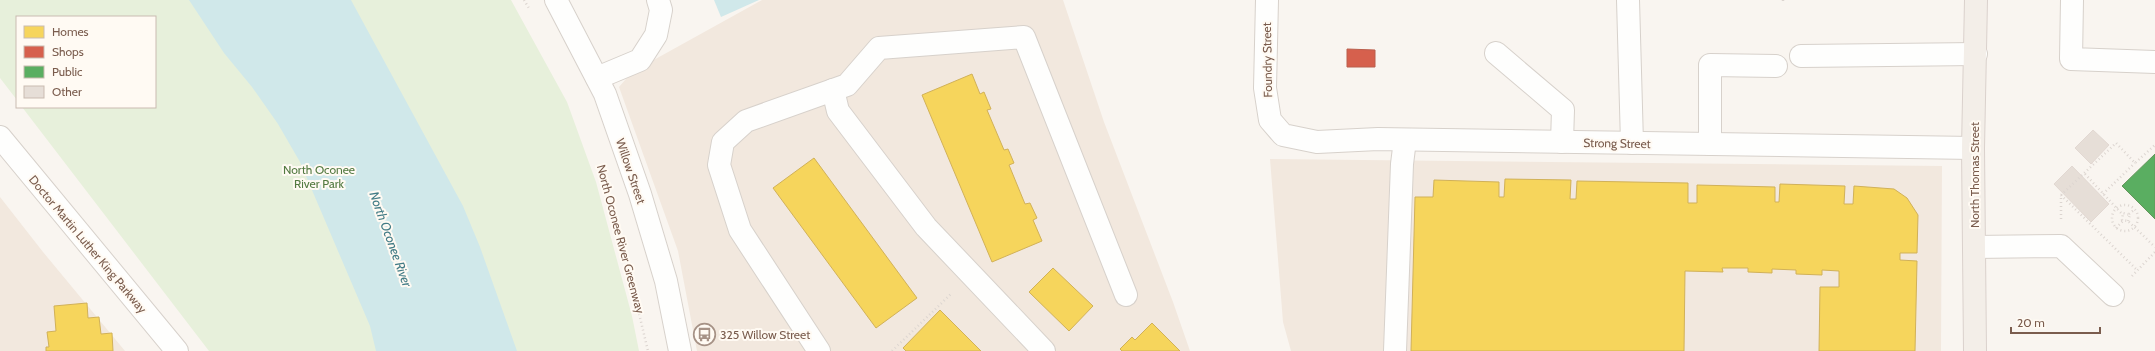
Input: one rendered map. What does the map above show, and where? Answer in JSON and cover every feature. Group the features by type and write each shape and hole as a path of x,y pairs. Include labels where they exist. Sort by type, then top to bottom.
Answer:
{"main road":[{"name":"North Thomas Street","path":"1976,0 1973,148 1976,351"}],"street":[{"name":"Willow Street","path":"556,0 605,94 640,194 666,281 680,351"},
{"path":"597,78 640,60 656,35 660,10 658,0"},
{"name":"Foundry Street","path":"1267,0 1265,88 1270,120"},
{"path":"1628,0 1632,143"},
{"path":"2072,0 2071,59 2155,62"},
{"path":"819,351 740,230 719,166 723,142 746,121 847,85 879,48 1024,37 1126,295"},
{"path":"1496,54 1563,110 1562,142"},
{"path":"1801,56 1908,56 1930,54 1976,54"},
{"path":"1710,144 1710,65 1776,66"},
{"path":"833,90 838,111 926,227 1044,351"},
{"name":"Strong Street","path":"1270,120 1283,135 1317,142 1405,140 1973,148"},
{"name":"Doctor Martin Luther King Parkway","path":"0,137 177,351"},
{"path":"1395,351 1402,164 1405,140"},
{"path":"1974,247 2062,246 2113,295"}],"path":[{"path":"524,0 531,13"},
{"path":"2062,246 2061,195 2085,174 2116,143 2135,163"},
{"path":"2103,194 2155,145"},
{"path":"2085,174 2122,214 2123,221"},
{"path":"2061,195 2137,270"},
{"name":"North Oconee River Greenway","path":"613,202 648,351"},
{"path":"2127,204 2135,208 2139,218 2135,227 2125,231 2116,228 2112,219 2115,208 2127,204"},
{"path":"2128,221 2130,217 2129,214 2135,208"},
{"path":"2122,214 2129,214"},
{"path":"2116,228 2123,221 2128,221 2155,247"},
{"path":"2113,295 2155,252"},
{"path":"892,351 947,299"}],"shaded area":[{"path":"762,0 1063,0 1104,122 1173,302 1190,351 697,351 678,251 619,87 632,72"},
{"path":"1270,159 1942,166 1941,351 1291,351 1283,322"},
{"path":"0,197 43,252 125,351 0,351"}],"green space":[{"name":"North Oconee River Park","path":"0,0 511,0 567,102 596,182 632,316 639,351 209,351 23,108 156,108 156,16 16,16 16,99 0,78"}],"water":[{"name":"North Oconee River","path":"189,0 351,0 463,206 480,247 517,351 376,351 370,326 300,162 278,124 252,87 224,53"},
{"path":"714,0 759,0 721,17"}],"building: Homes":[{"path":"972,74 980,94 984,92 991,109 987,110 1004,150 1008,149 1014,163 1009,165 1025,204 1030,203 1037,218 1033,220 1042,241 992,262 922,95"},
{"path":"814,158 917,298 876,328 773,188"},
{"path":"1505,179 1571,180 1570,199 1576,199 1577,181 1688,183 1688,203 1697,203 1697,185 1775,187 1775,202 1779,202 1780,184 1845,186 1844,204 1853,204 1854,186 1894,189 1907,198 1918,215 1917,253 1900,253 1900,260 1917,261 1915,351 1819,351 1820,287 1839,287 1839,271 1822,270 1822,275 1796,274 1796,270 1772,269 1772,273 1748,272 1748,268 1722,268 1723,272 1685,271 1684,351 1411,351 1415,197 1433,197 1434,180 1499,182 1499,197 1504,197"},
{"path":"1053,268 1093,306 1069,331 1029,292"},
{"path":"87,303 88,318 99,317 101,334 112,333 113,351 46,351 46,347 49,347 47,332 56,331 54,306"},
{"path":"940,310 981,351 906,351 903,348"},
{"path":"1152,323 1180,351 1122,351 1120,349 1132,337 1135,340"}],"building: Shops":[{"path":"1347,49 1375,50 1375,67 1347,67"}],"building: Public":[{"path":"2155,154 2155,219 2122,186"}],"building: Other":[{"path":"2093,130 2109,145 2091,164 2075,148"},
{"path":"2072,166 2109,204 2091,222 2054,184"}],"place":[{"name":"325 Willow Street","path":"704,334"}]}
